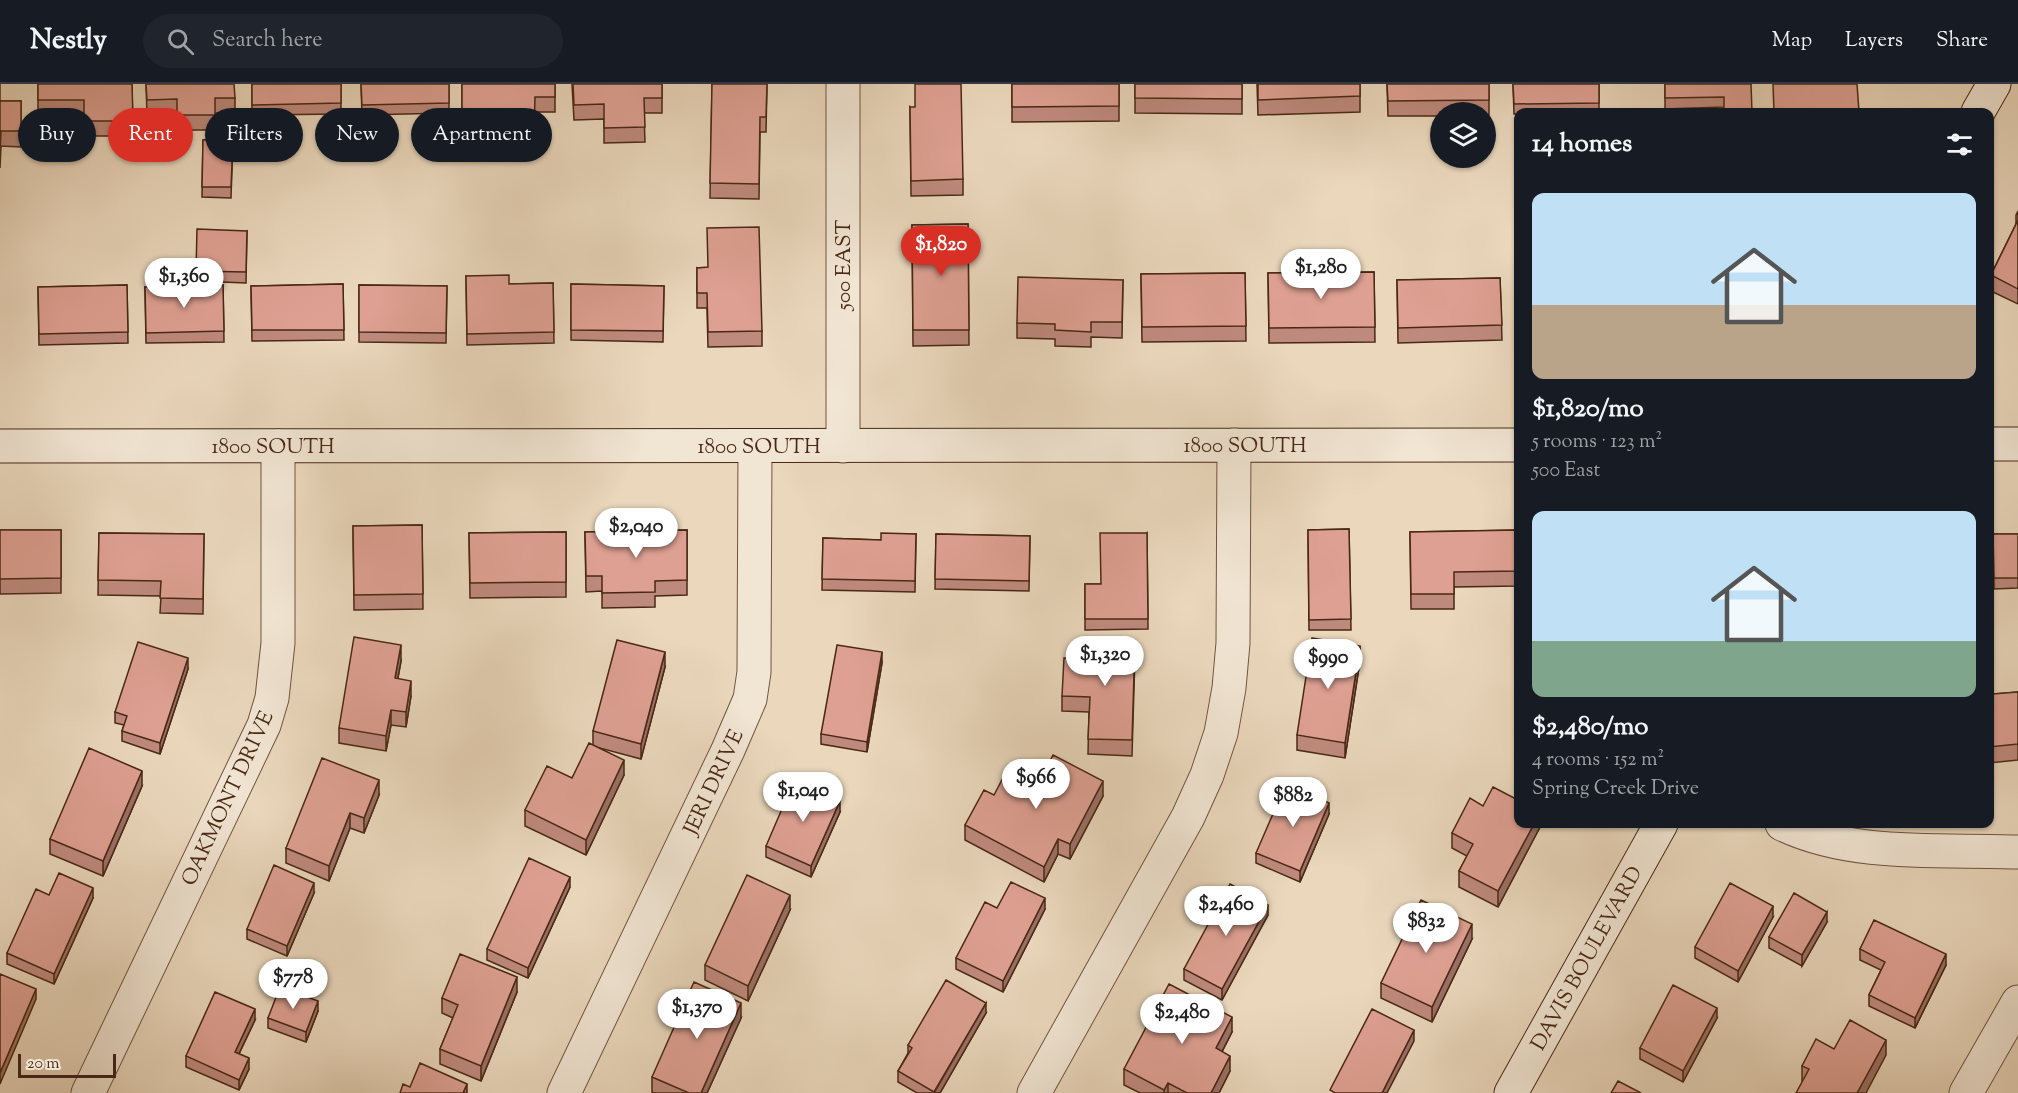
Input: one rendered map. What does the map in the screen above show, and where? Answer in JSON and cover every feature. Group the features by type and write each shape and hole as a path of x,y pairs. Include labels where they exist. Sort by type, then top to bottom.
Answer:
{"street":[{"name":"500 EAST","path":"843,84 843,446"},
{"path":"1980,108 1994,84"},
{"path":"1994,444 2018,444"},
{"path":"1034,1093 1188,817 1207,776 1221,733 1229,688 1233,643 1234,445"},
{"name":"1800 SOUTH","path":"0,446 1514,445"},
{"name":"OAKMONT DRIVE","path":"88,1093 264,725 272,698 278,643 278,446"},
{"name":"JERI DRIVE","path":"564,1093 728,750 750,699 755,645 755,446"},
{"name":"DAVIS BOULEVARD","path":"1511,1093 1659,828"},
{"path":"1792,828 1815,837 1847,844 2018,852"},
{"path":"1966,1093 2018,1002"}],"building":[{"path":"38,84 132,84 133,108 108,108 108,121 96,121 96,108 84,108 84,100 38,100"},
{"path":"146,84 234,84 235,98 215,98 215,108 205,108 205,115 193,115 193,108 177,108 177,99 147,100"},
{"path":"252,84 341,84 341,103 252,105"},
{"path":"361,84 449,84 449,103 362,105"},
{"path":"462,84 555,84 555,97 535,97 535,108 462,108"},
{"path":"573,84 662,84 662,98 644,98 645,127 604,128 604,104 574,105"},
{"path":"712,84 767,84 766,117 760,117 759,184 710,183"},
{"path":"915,84 961,84 963,179 911,181 910,107 915,107"},
{"path":"1012,84 1119,84 1119,106 1012,107"},
{"path":"1135,84 1242,84 1242,99 1135,98"},
{"path":"1258,84 1360,84 1360,96 1258,100"},
{"path":"1387,84 1489,84 1489,100 1388,101"},
{"path":"1513,84 1599,84 1599,103 1514,104"},
{"path":"1665,84 1751,84 1752,108 1724,108 1724,97 1665,98"},
{"path":"1773,84 1857,84 1859,108 1774,108"},
{"path":"0,101 21,101 21,108 18,108 18,131 1,131 0,153"},
{"path":"203,140 205,140 205,162 232,162 231,187 202,187"},
{"path":"2018,220 2018,289 1994,277 1994,269"},
{"path":"968,224 969,330 913,330 912,225"},
{"path":"759,227 762,331 708,332 707,293 697,293 697,268 708,267 707,228"},
{"path":"197,229 247,231 246,272 196,271"},
{"path":"1374,272 1375,327 1269,328 1268,273"},
{"path":"1245,273 1246,326 1142,327 1141,274"},
{"path":"509,275 509,284 553,283 554,332 467,334 466,276"},
{"path":"1018,277 1123,280 1122,322 1091,322 1091,332 1055,330 1055,324 1017,323"},
{"path":"1500,278 1502,325 1398,328 1397,280"},
{"path":"343,284 344,330 252,330 251,286"},
{"path":"571,284 664,286 663,331 571,330"},
{"path":"127,285 128,332 39,334 38,287"},
{"path":"223,285 224,331 146,333 145,287"},
{"path":"359,285 447,286 446,333 359,332"},
{"path":"422,525 423,594 354,595 353,526"},
{"path":"1349,529 1351,619 1309,620 1308,530"},
{"path":"0,530 61,530 61,578 0,579"},
{"path":"687,530 687,580 655,581 655,592 602,593 602,576 586,576 585,532"},
{"path":"1514,530 1514,571 1454,572 1454,594 1411,594 1410,532"},
{"path":"566,532 566,582 470,583 469,533"},
{"path":"99,533 204,534 203,599 160,598 161,581 98,580"},
{"path":"881,533 916,534 915,581 822,579 823,538 881,540"},
{"path":"1100,533 1147,533 1148,619 1085,619 1085,584 1101,584"},
{"path":"936,534 1030,536 1029,581 935,579"},
{"path":"1994,534 2018,534 2018,578 1994,578"},
{"path":"354,637 401,645 395,678 411,681 406,712 391,710 386,736 339,728"},
{"path":"1089,638 1135,640 1132,740 1088,739 1090,697 1062,696 1064,658 1088,659"},
{"path":"1312,638 1360,646 1345,743 1297,735"},
{"path":"617,640 665,652 641,744 593,731"},
{"path":"138,642 188,658 160,743 122,731 127,716 115,712"},
{"path":"837,645 882,652 867,742 821,734"},
{"path":"2018,692 2018,744 1994,746 1994,694"},
{"path":"589,743 624,760 586,840 525,810 547,766 572,778"},
{"path":"89,748 142,771 103,861 50,839"},
{"path":"1053,755 1103,781 1070,844 1058,839 1044,867 965,825 984,790 994,795 1006,772 1036,788"},
{"path":"322,758 379,780 364,818 350,813 329,866 286,848"},
{"path":"794,781 840,801 811,866 766,846"},
{"path":"1286,784 1329,803 1300,871 1256,853"},
{"path":"1493,787 1514,798 1514,828 1532,828 1498,891 1459,871 1473,844 1452,833 1470,798 1483,806"},
{"path":"529,858 570,877 528,968 487,949"},
{"path":"274,865 314,883 287,946 247,929"},
{"path":"59,873 93,888 54,974 7,953 36,889 49,895"},
{"path":"747,875 790,895 748,986 705,965"},
{"path":"1011,882 1045,898 1003,981 956,958 985,902 997,908"},
{"path":"1730,883 1773,906 1738,971 1695,947"},
{"path":"1230,884 1268,905 1222,989 1184,969"},
{"path":"1794,893 1827,912 1802,955 1769,937"},
{"path":"1421,900 1472,924 1432,1007 1381,983"},
{"path":"1874,920 1946,954 1915,1018 1869,995 1885,962 1860,949"},
{"path":"460,954 517,977 481,1066 440,1049 458,1005 442,998"},
{"path":"0,974 36,989 0,1073"},
{"path":"946,980 986,1003 934,1092 898,1071 912,1048 908,1045"},
{"path":"694,982 741,1003 701,1093 689,1093 652,1077"},
{"path":"1169,984 1232,1017 1216,1048 1230,1056 1211,1093 1187,1093 1168,1083 1164,1090 1124,1069"},
{"path":"1673,985 1717,1008 1683,1071 1640,1048"},
{"path":"280,987 318,1001 306,1032 268,1018"},
{"path":"215,992 255,1009 235,1052 249,1058 239,1080 186,1056"},
{"path":"1372,1009 1414,1030 1382,1093 1335,1093 1330,1090"},
{"path":"1850,1020 1886,1040 1857,1093 1796,1093 1809,1069 1802,1066 1816,1039 1834,1049"},
{"path":"420,1063 467,1084 463,1093 400,1093 403,1084 410,1087"},
{"path":"1618,1081 1641,1093 1611,1093"}]}
